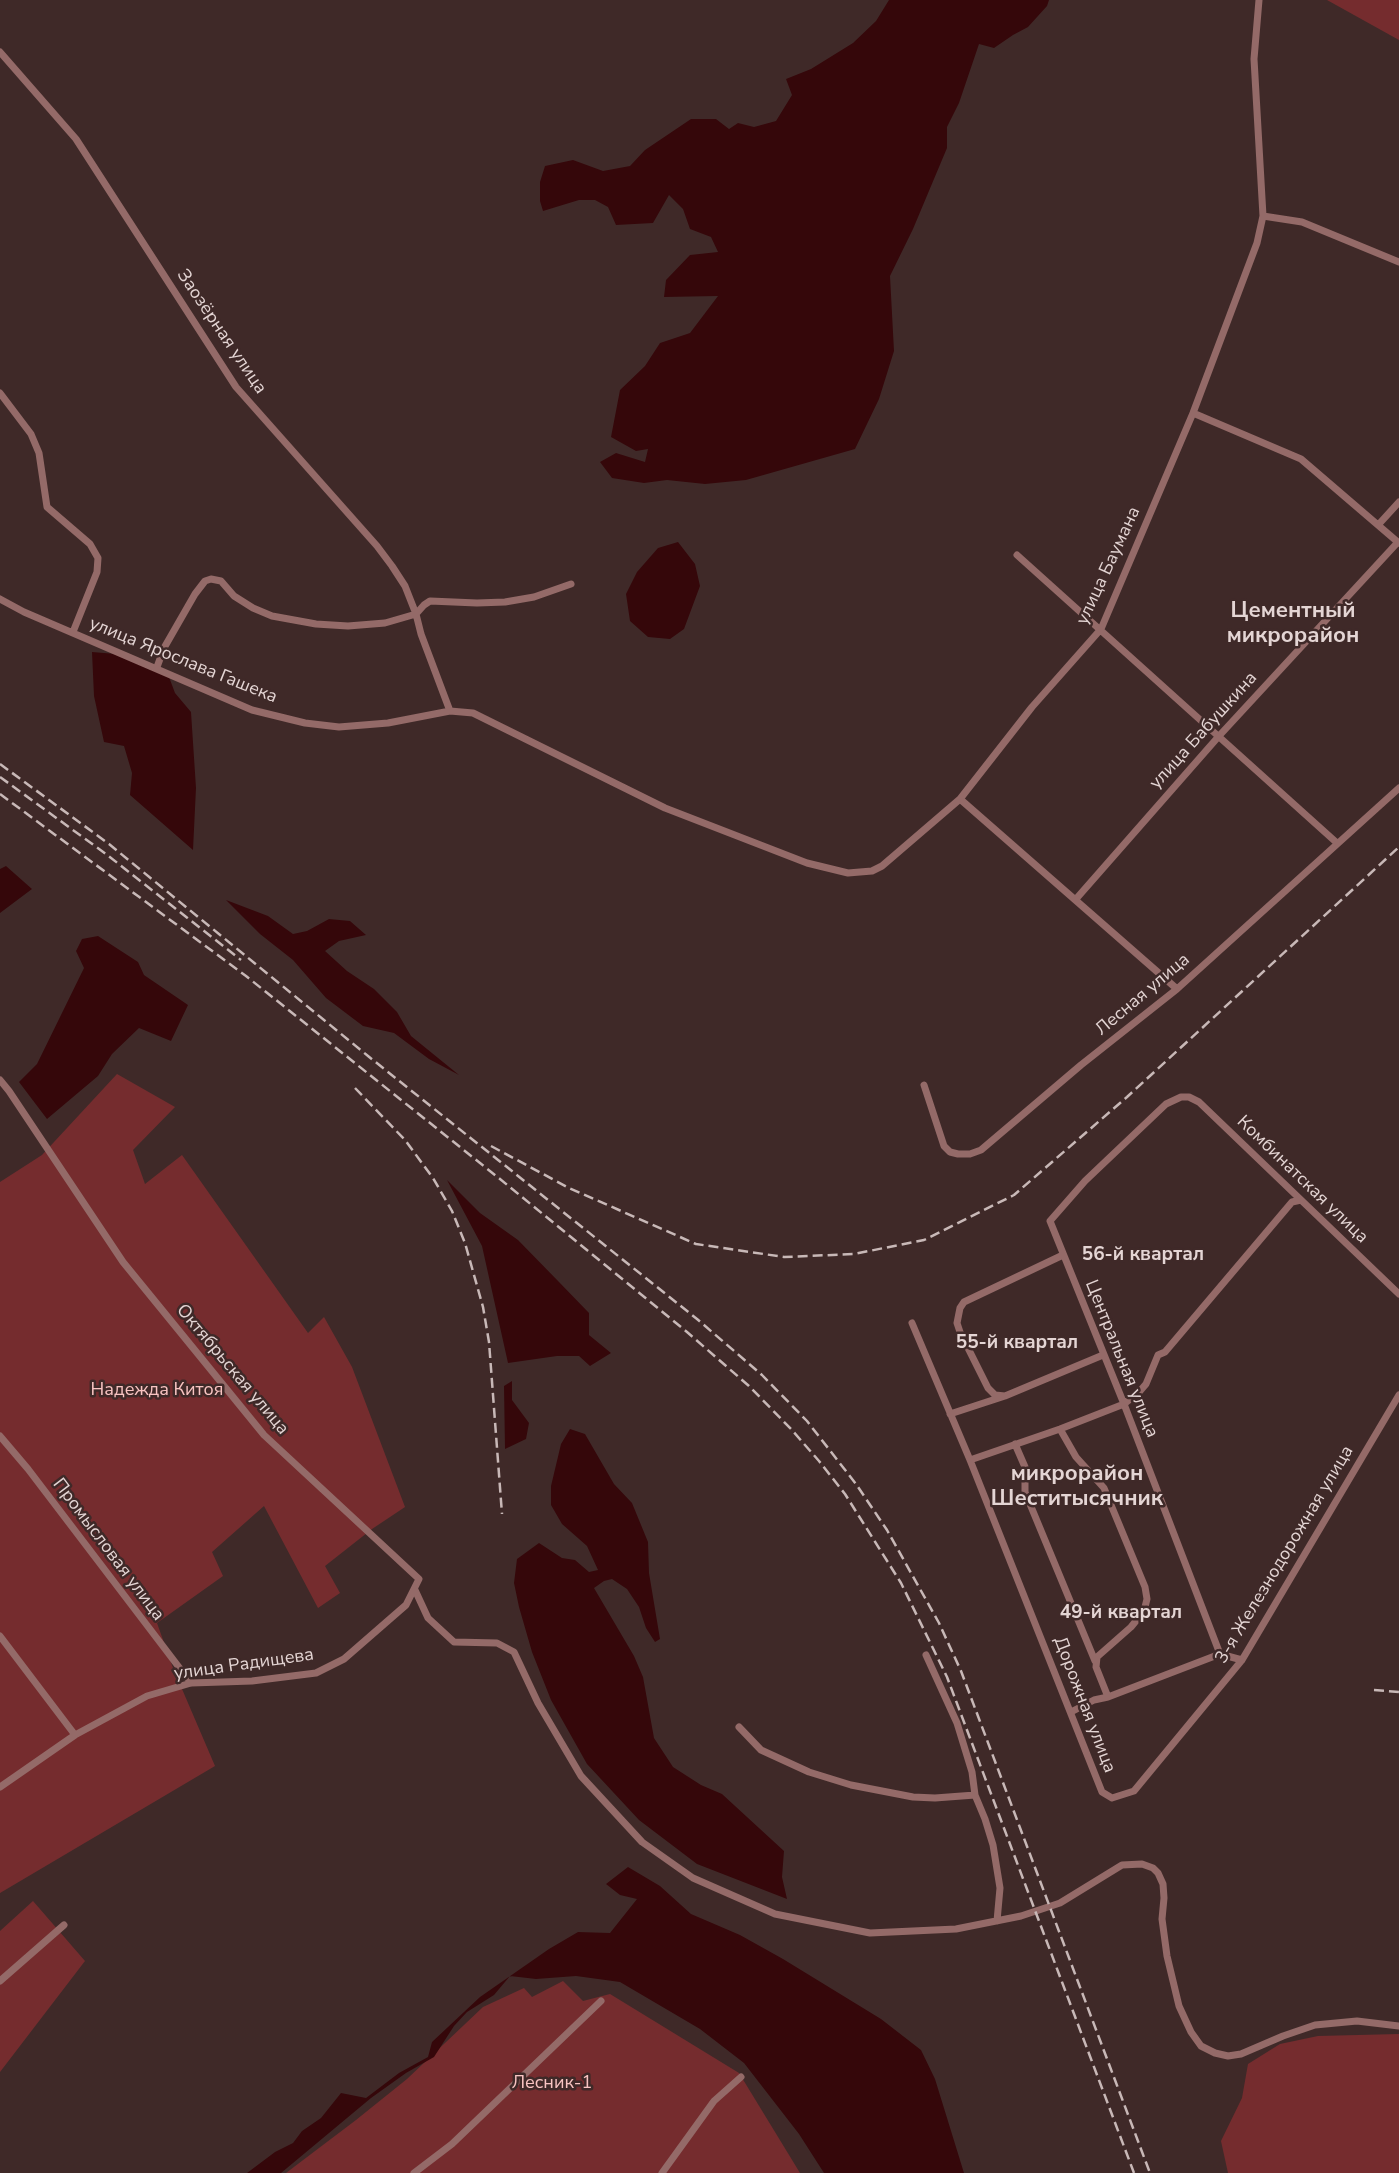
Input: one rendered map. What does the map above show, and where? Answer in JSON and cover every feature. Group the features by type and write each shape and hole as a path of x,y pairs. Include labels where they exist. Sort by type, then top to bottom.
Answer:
{"street":[{"name":"улица Баумана","path":"882,866 960,799 1032,707 1101,628 1193,413 1257,243 1263,216 1254,59 1259,0"},
{"name":"Заозёрная улица","path":"0,52 76,139 236,387 377,546 404,586 416,614 421,634 450,711"},
{"path":"1263,216 1302,222 1399,262"},
{"path":"0,392 31,434 39,453 47,507 90,544 98,558 97,572 73,632"},
{"path":"1193,413 1301,459 1399,542"},
{"path":"1379,524 1399,502"},
{"name":"улица Бабушкина","path":"1076,899 1220,736 1399,542"},
{"path":"1017,555 1101,628 1337,843"},
{"path":"157,667 164,648 196,594 205,581 211,579 221,581 234,596 253,608 288,620 348,626 385,623 416,614 430,601 506,602 534,596 571,584"},
{"name":"улица Ярослава Гашека","path":"0,599 24,612 157,667 252,710 305,723 339,727 388,723 450,711 473,713 665,808 807,863 848,873 872,871 882,866"},
{"name":"Лесная улица","path":"924,1085 944,1146 950,1152 958,1154 970,1154 981,1150 1081,1065 1177,989 1399,788"},
{"path":"960,799 1177,989"},
{"name":"Октябрьская улица","path":"0,1080 123,1262 264,1436 419,1579"},
{"name":"Комбинатская улица","path":"1050,1221 1085,1181 1166,1104 1189,1097 1199,1102 1399,1294"},
{"path":"970,1460 1060,1429 1124,1404 1146,1384 1158,1355 1165,1352 1292,1202 1301,1200"},
{"name":"Центральная улица","path":"1050,1221 1124,1404 1220,1654"},
{"path":"1006,1396 995,1395 988,1388 960,1332 957,1315 964,1302 1063,1255"},
{"name":"Дорожная улица","path":"912,1324 970,1460 1102,1792"},
{"path":"950,1414 1006,1396 1103,1355"},
{"name":"3-я Железнодорожная улица","path":"1102,1792 1112,1798 1134,1791 1242,1660 1399,1395"},
{"path":"1060,1429 1076,1457 1104,1488 1145,1587 1147,1598 1144,1611 1131,1627 1097,1657 1096,1661"},
{"name":"Промысловая улица","path":"0,1436 28,1469 191,1683"},
{"path":"1016,1444 1026,1467 1026,1492 1096,1661 1108,1696"},
{"name":"улица Радищева","path":"0,1787 75,1735 147,1696 191,1683 252,1681 316,1673 344,1660 406,1605 419,1579"},
{"path":"415,1590 428,1618 454,1642 497,1643 514,1652 538,1703 581,1776 642,1842 694,1878 775,1914 870,1933 956,1929 1021,1916 1060,1903 1122,1865 1142,1864 1153,1868 1158,1873 1163,1884 1162,1919 1169,1964 1179,2006 1200,2046 1214,2054 1228,2056 1241,2054 1282,2036 1315,2025 1357,2021 1399,2026"},
{"path":"0,1636 75,1735"},
{"path":"1071,1712 1089,1702 1220,1654 1242,1660"},
{"path":"926,1655 957,1723 972,1772 975,1795 986,1819 993,1845 1000,1888 997,1921"},
{"path":"739,1727 761,1750 809,1772 851,1785 913,1797 935,1798 975,1795"},
{"path":"0,1981 64,1925"},
{"path":"414,2173 452,2144 601,2001"},
{"path":"662,2173 714,2101 741,2077"}],"green space":[{"path":"1327,0 1399,0 1399,40"},
{"name":"Надежда Китоя","path":"117,1074 175,1107 133,1150 145,1184 182,1155 308,1333 324,1317 352,1367 405,1507 372,1529 325,1566 340,1593 318,1608 264,1506 212,1552 223,1576 157,1623 173,1668 215,1766 0,1893 0,1182 42,1155"},
{"path":"33,1901 85,1961 0,2072 0,1931"},
{"name":"Лесник-1","path":"563,1981 583,2001 610,1994 739,2073 800,2173 286,2173 407,2079 483,2007 524,1988 532,1997"},
{"path":"1399,2034 1399,2173 1228,2173 1221,2141 1242,2098 1248,2064 1280,2044 1318,2036"}],"shaded area":[{"path":"889,0 1049,0 1047,6 1028,27 994,48 979,44 959,103 947,127 947,148 913,229 890,276 894,351 879,399 855,449 746,480 705,484 667,480 644,483 612,478 600,462 616,453 645,462 648,449 636,451 611,437 620,390 645,366 660,343 690,333 718,296 664,297 666,280 690,255 718,252 711,237 690,229 683,209 669,195 653,223 616,225 608,207 595,200 579,200 543,211 540,201 540,182 545,166 573,160 603,171 630,166 645,150 691,119 716,119 729,129 738,123 754,127 776,121 792,95 786,79 811,69 853,43 876,21"},
{"path":"678,542 695,564 700,586 684,629 670,639 648,637 630,621 626,594 637,572 658,548"},
{"path":"92,652 116,654 169,677 175,693 191,712 196,788 193,850 130,795 132,773 124,746 104,742 94,696"},
{"path":"6,866 32,889 0,913 0,869"},
{"path":"226,900 268,916 293,934 307,931 329,919 350,921 366,935 339,941 325,951 347,971 374,989 397,1012 411,1036 459,1075 429,1059 394,1033 363,1026 326,998 293,960 260,934"},
{"path":"98,936 138,962 144,975 188,1005 171,1041 139,1028 112,1054 98,1076 47,1119 19,1082 37,1064 84,968 76,951 82,939"},
{"path":"447,1180 480,1213 518,1240 589,1313 589,1335 611,1353 590,1366 579,1356 557,1356 508,1363 482,1246"},
{"path":"512,1381 512,1400 529,1423 526,1439 505,1449 504,1386"},
{"path":"570,1429 585,1434 614,1484 632,1503 648,1542 649,1573 660,1639 655,1642 646,1628 639,1607 627,1589 612,1579 604,1581 594,1588 634,1656 643,1677 654,1738 673,1767 701,1785 722,1794 784,1851 782,1877 787,1899 697,1864 639,1820 587,1764 551,1700 532,1652 514,1583 517,1559 539,1543 562,1558 575,1560 589,1572 598,1570 587,1546 562,1524 551,1505 551,1486 561,1444"},
{"path":"628,1867 660,1886 691,1914 740,1935 783,1959 881,2019 921,2050 935,2079 964,2173 824,2173 799,2134 744,2063 700,2029 620,1982 576,1976 536,1979 510,1976 578,1932 610,1933 637,1899 620,1895 606,1884"},
{"path":"510,1976 494,1995 467,2012 454,2026 434,2057 406,2073 371,2098 281,2173 247,2173 275,2152 293,2143 302,2131 321,2118 341,2093 366,2098 399,2073 428,2057 432,2042 480,1997"}],"railway":[{"path":"0,764 109,844 368,1056 697,1319 762,1375 807,1421 856,1484 887,1530 939,1623 961,1671 1150,2173"},
{"path":"0,777 106,854 241,960"},
{"path":"0,794 246,976 500,1179 687,1332 749,1386 819,1461 845,1494 901,1583 947,1677 1134,2173"},
{"path":"491,1146 569,1188 696,1244 784,1257 854,1254 924,1240 1014,1195 1127,1097 1399,847"},
{"path":"355,1088 405,1140 433,1178 452,1211 465,1243 483,1307 489,1342 502,1514"},
{"path":"1374,1690 1399,1692"}],"district":[{"name":"Цементный микрорайон","path":"1293,624"},
{"name":"56-й квартал","path":"1143,1255"},
{"name":"55-й квартал","path":"1017,1343"},
{"name":"микрорайон Шеститысячник","path":"1077,1488"},
{"name":"49-й квартал","path":"1121,1613"}]}
